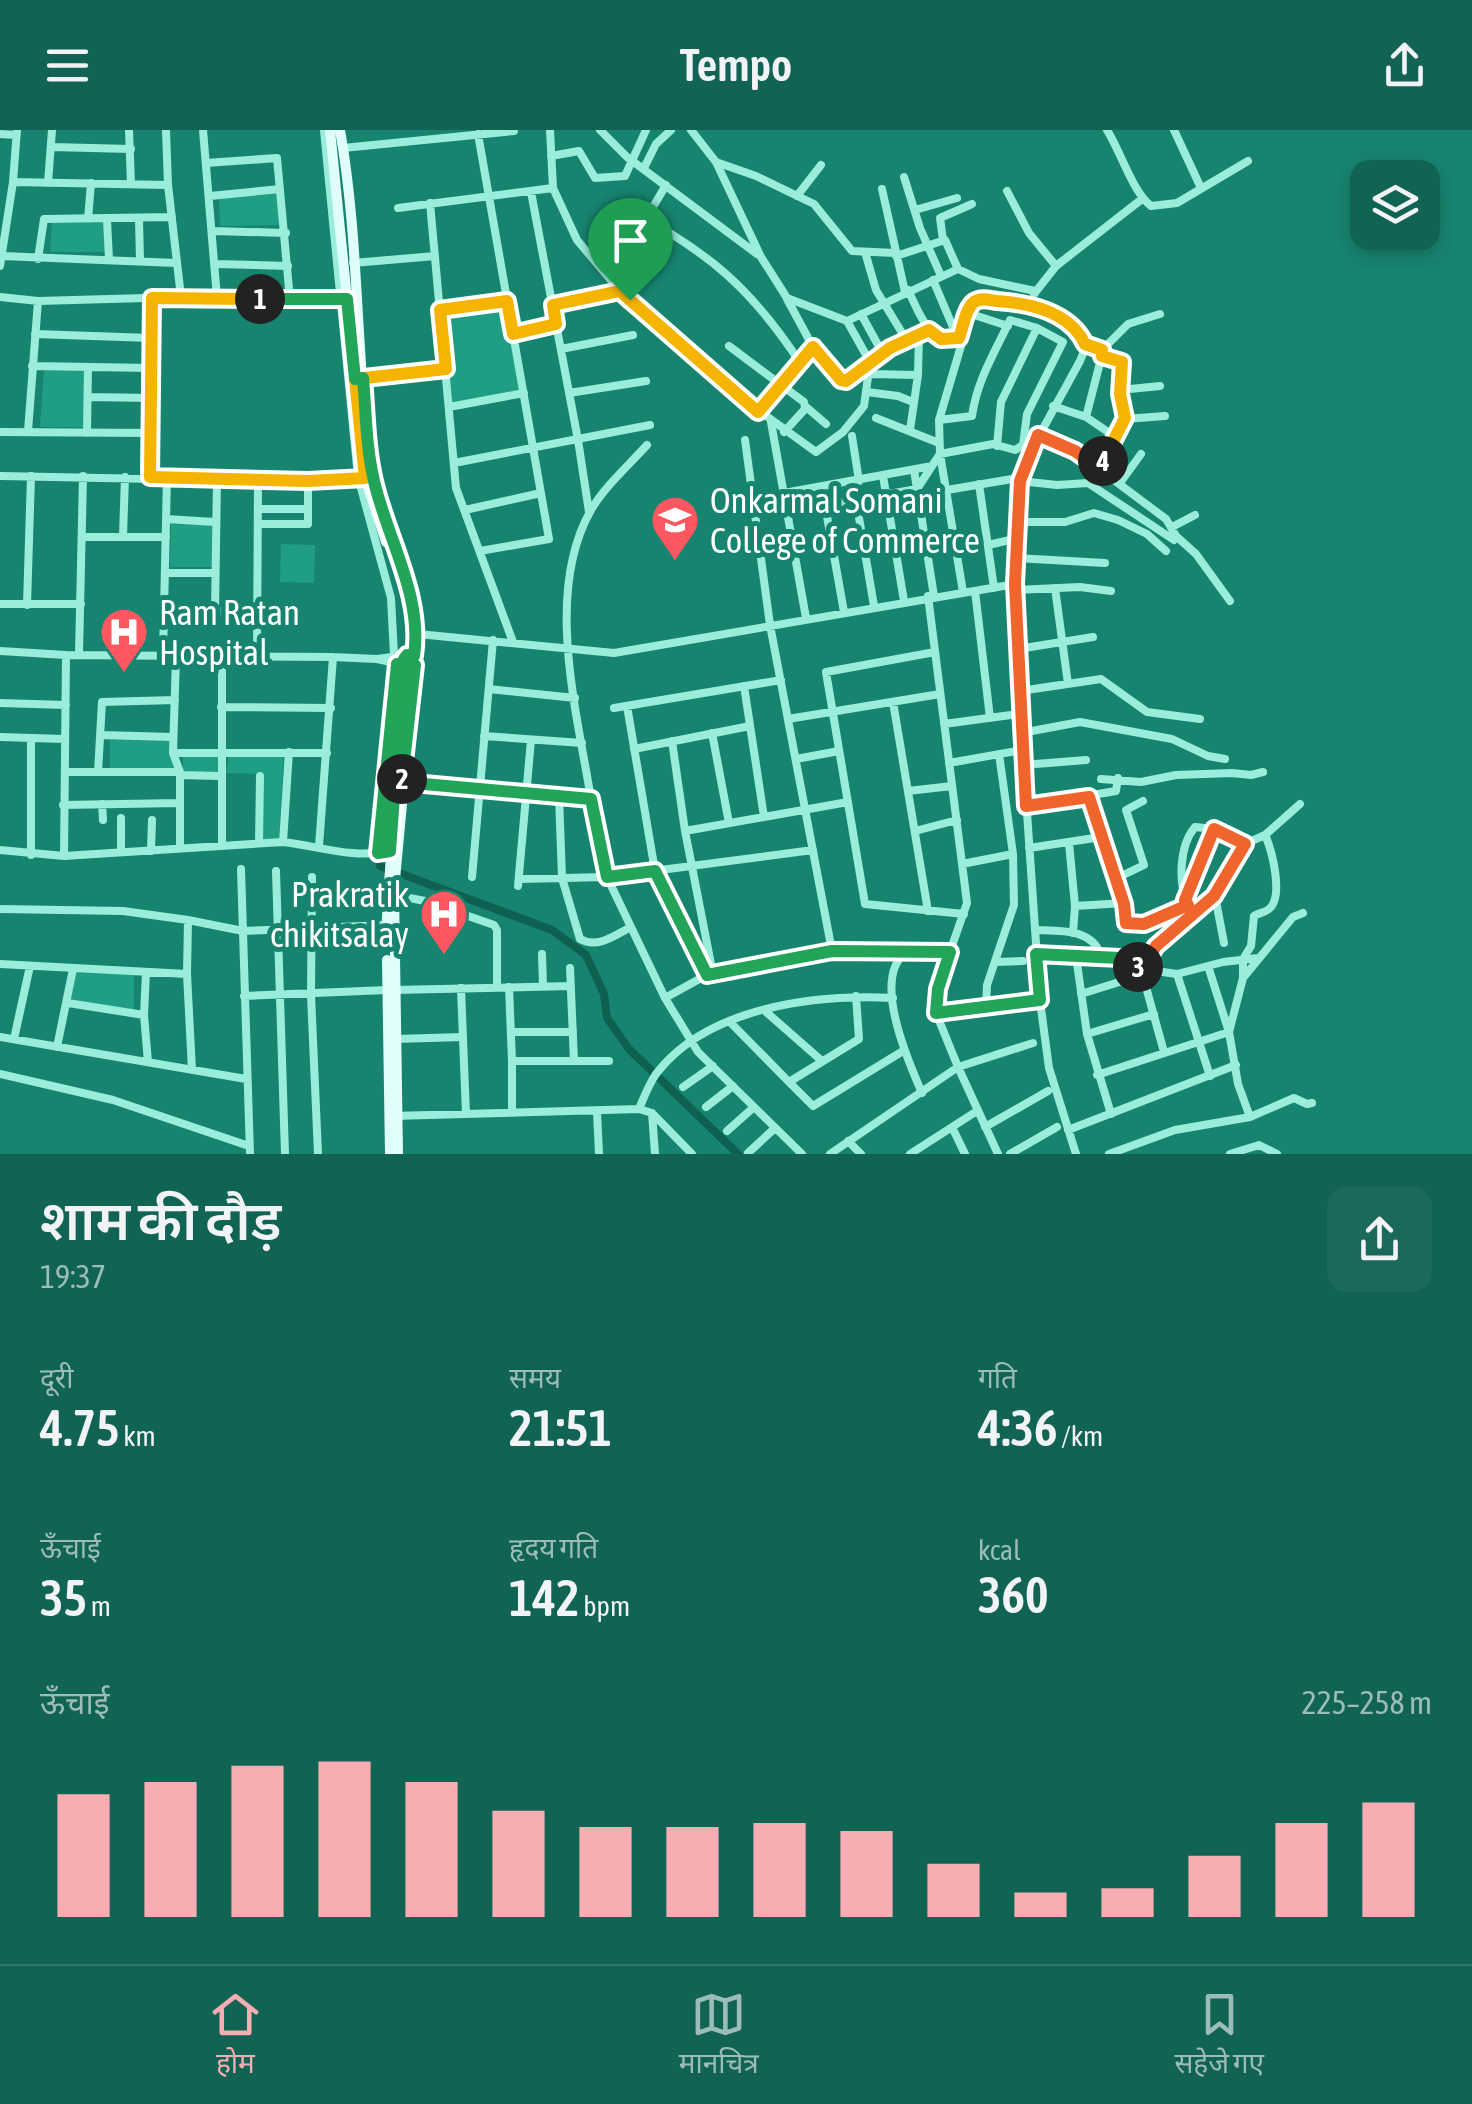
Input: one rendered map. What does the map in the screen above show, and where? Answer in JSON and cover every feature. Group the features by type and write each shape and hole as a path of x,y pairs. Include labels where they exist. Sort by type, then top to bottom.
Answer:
{"main road":[{"path":"327,130 344,300 359,379"},
{"path":"340,130 353,263 365,478 410,621 395,736 389,854 392,1116 398,1154"},
{"path":"365,478 408,590 418,634 406,659 402,782 389,854"},
{"path":"390,1154 395,1038 386,925 392,892"}],"street":[{"path":"48,182 52,130"},
{"path":"129,130 132,184"},
{"path":"166,130 168,185 182,297"},
{"path":"203,130 218,298"},
{"path":"550,130 549,190 598,270 617,292 758,412 772,430 806,618"},
{"path":"600,130 604,138 707,220 761,257"},
{"path":"551,156 581,152 598,179 625,176 646,130"},
{"path":"644,168 656,144 672,130"},
{"path":"691,130 716,162 761,257 813,347 844,381 882,354 929,330"},
{"path":"1106,130 1124,158 1142,199 1150,206 1161,207 1248,161"},
{"path":"1174,130 1201,188"},
{"path":"343,148 429,134 514,131"},
{"path":"0,134 16,133 13,182 4,205 1,256 176,263"},
{"path":"478,134 549,539 480,552"},
{"path":"50,148 131,149"},
{"path":"0,156 14,158"},
{"path":"206,163 277,158 290,300"},
{"path":"716,162 814,204 852,252 895,254 943,240"},
{"path":"797,196 821,165"},
{"path":"904,177 960,342"},
{"path":"13,182 168,185"},
{"path":"88,220 91,183"},
{"path":"631,244 666,185"},
{"path":"210,196 280,189"},
{"path":"882,189 906,291 929,330 941,339 960,342"},
{"path":"398,208 549,190"},
{"path":"1007,191 1029,233 1056,266"},
{"path":"531,192 589,514"},
{"path":"914,210 957,198"},
{"path":"1031,303 1035,291 1056,266 1142,199"},
{"path":"430,203 456,488 513,642"},
{"path":"972,204 940,218 943,240 958,269 979,279 1035,291"},
{"path":"629,210 696,248 743,286 801,364"},
{"path":"38,259 44,219 172,217"},
{"path":"139,219 140,260"},
{"path":"107,220 109,260"},
{"path":"214,231 286,233"},
{"path":"864,252 872,281 907,341"},
{"path":"353,263 435,256"},
{"path":"216,264 288,266"},
{"path":"847,321 958,269"},
{"path":"553,305 617,292"},
{"path":"0,298 344,300 365,478 308,481 0,476"},
{"path":"150,477 152,298"},
{"path":"772,430 784,432 816,452 844,432 864,406 867,392 870,362 847,321 787,298"},
{"path":"28,432 38,301"},
{"path":"440,310 507,301"},
{"path":"963,592 938,420 974,302 1031,303 1054,315 1085,344 1122,362 1120,390 1125,418 1118,438 1099,468"},
{"path":"968,312 1008,326"},
{"path":"861,314 882,354"},
{"path":"1086,417 1102,353 1136,320 1149,320 1160,314"},
{"path":"787,512 917,488 940,454 997,446 1016,450 1023,446 1027,414 1063,342 1015,320 989,360 972,416 938,420"},
{"path":"513,334 556,324"},
{"path":"997,446 1002,402 1037,328"},
{"path":"36,334 151,338"},
{"path":"561,349 633,335"},
{"path":"910,430 919,335"},
{"path":"1076,1154 1048,1068 1034,1001 1035,930 1023,765 1018,750 1020,692 1013,586 1018,522 1016,480 1080,361 1085,344"},
{"path":"729,346 784,384 826,424"},
{"path":"758,412 813,347"},
{"path":"32,366 151,368"},
{"path":"87,433 88,368"},
{"path":"359,379 446,369"},
{"path":"869,374 918,375"},
{"path":"570,393 646,381"},
{"path":"1120,390 1160,386"},
{"path":"867,392 913,402"},
{"path":"449,407 524,393"},
{"path":"88,397 151,398"},
{"path":"784,432 805,406"},
{"path":"1053,406 1086,417 1118,438"},
{"path":"1125,418 1165,416"},
{"path":"876,418 939,443"},
{"path":"454,463 650,425"},
{"path":"0,432 151,432"},
{"path":"1038,435 1075,451 1172,526 1230,601"},
{"path":"852,436 860,481"},
{"path":"745,440 770,625 832,951"},
{"path":"646,446 589,514 572,566 566,647 607,877 666,998 692,1041 798,1153"},
{"path":"1120,483 1141,454"},
{"path":"784,494 932,466"},
{"path":"914,470 968,903 938,989 936,1013 998,1154"},
{"path":"27,605 31,476"},
{"path":"79,654 82,476"},
{"path":"883,476 904,601"},
{"path":"123,536 125,477"},
{"path":"162,656 167,477"},
{"path":"216,613 217,479"},
{"path":"257,657 258,480"},
{"path":"947,490 1016,480 1057,485 1088,483 1174,540 1176,536"},
{"path":"258,524 308,524 308,481"},
{"path":"980,484 994,588"},
{"path":"464,510 541,493"},
{"path":"856,500 874,606"},
{"path":"825,505 844,612"},
{"path":"258,509 308,510"},
{"path":"1018,522 1066,522 1094,513 1147,534 1166,551"},
{"path":"1172,526 1195,515"},
{"path":"166,519 216,522"},
{"path":"82,537 166,537"},
{"path":"988,546 1010,540"},
{"path":"1016,558 1105,562"},
{"path":"165,573 214,573"},
{"path":"418,634 614,653 994,588 1110,591"},
{"path":"1055,588 1068,684"},
{"path":"975,591 990,718"},
{"path":"0,604 80,604"},
{"path":"164,614 258,610"},
{"path":"1018,649 1093,638"},
{"path":"472,876 493,640"},
{"path":"0,652 406,659"},
{"path":"935,652 826,672 865,904 964,914"},
{"path":"64,856 66,655"},
{"path":"176,657 173,754 180,773 180,848"},
{"path":"319,846 334,657"},
{"path":"222,658 222,845"},
{"path":"614,708 781,680"},
{"path":"1020,692 1106,680 1148,712 1200,719"},
{"path":"744,686 764,817"},
{"path":"488,689 575,698"},
{"path":"788,719 940,694"},
{"path":"98,772 102,702 175,700"},
{"path":"893,702 928,910"},
{"path":"0,703 66,705"},
{"path":"627,706 655,871 707,975"},
{"path":"221,707 330,708"},
{"path":"944,724 1011,714"},
{"path":"1021,733 1080,722 1172,740 1225,759"},
{"path":"634,748 750,726"},
{"path":"712,733 730,823"},
{"path":"102,735 173,737"},
{"path":"484,736 582,743"},
{"path":"0,737 65,739"},
{"path":"30,738 32,855"},
{"path":"532,740 518,883 607,877 813,850"},
{"path":"672,741 711,964 707,975"},
{"path":"949,763 1018,750"},
{"path":"796,758 840,751"},
{"path":"283,842 289,752"},
{"path":"173,754 327,753"},
{"path":"986,1007 988,985 1014,905 1013,854 999,754"},
{"path":"1023,765 1086,760"},
{"path":"65,772 220,776"},
{"path":"1101,779 1141,782 1176,775 1251,776 1263,772"},
{"path":"259,844 260,776"},
{"path":"1026,806 1116,791 1118,778"},
{"path":"402,782 591,799"},
{"path":"908,791 952,786"},
{"path":"558,796 562,878 576,928 585,942 599,942 631,927"},
{"path":"1089,797 1124,904 1126,923 1139,925 1188,905 1180,888 1188,836 1198,826 1245,844"},
{"path":"1115,879 1144,865 1126,810 1143,801"},
{"path":"686,831 848,802"},
{"path":"63,804 179,803"},
{"path":"102,804 103,820"},
{"path":"1081,994 1132,978 1156,946 1214,896 1245,844 1265,835 1300,804"},
{"path":"121,850 122,818"},
{"path":"151,851 152,820"},
{"path":"915,831 957,820"},
{"path":"1185,900 1214,829"},
{"path":"1229,1032 1243,978 1243,959 1251,946 1254,916 1267,911 1274,900 1275,868 1265,835"},
{"path":"1030,848 1101,837"},
{"path":"0,850 64,856 283,842 319,846 331,852 389,854"},
{"path":"1069,843 1075,906 1073,933"},
{"path":"962,864 1013,854"},
{"path":"0,1074 113,1100 250,1150 241,870"},
{"path":"276,871 285,1154"},
{"path":"312,877 311,995 318,1154"},
{"path":"392,892 494,925 497,987"},
{"path":"1214,896 1224,942"},
{"path":"1075,906 1124,904"},
{"path":"0,908 123,911 242,930 386,925"},
{"path":"1243,978 1293,918 1303,913"},
{"path":"188,920 192,1070"},
{"path":"1035,930 1089,938 1101,956"},
{"path":"666,998 707,975 832,951 950,952"},
{"path":"907,952 896,966 893,998 902,1051 922,1093"},
{"path":"542,954 543,986"},
{"path":"1036,954 1120,958 1141,969 1177,974 1258,958"},
{"path":"1076,956 1087,1034 1110,1114"},
{"path":"995,962 1023,962"},
{"path":"0,964 188,974"},
{"path":"14,1039 30,966"},
{"path":"1208,966 1250,1117"},
{"path":"570,968 574,1061"},
{"path":"57,1047 74,969"},
{"path":"1141,969 1164,1052"},
{"path":"146,972 148,1062"},
{"path":"1177,974 1210,1076"},
{"path":"244,996 571,986"},
{"path":"509,987 512,1113"},
{"path":"461,988 466,1114"},
{"path":"790,1082 859,1039 856,996"},
{"path":"639,1109 661,1068 713,1026 816,998 893,998"},
{"path":"936,1013 1034,1001"},
{"path":"68,1003 144,1015"},
{"path":"765,1011 822,1061"},
{"path":"1087,1034 1154,1014"},
{"path":"729,1022 813,1106 902,1051"},
{"path":"511,1032 573,1032"},
{"path":"1097,1075 1229,1032"},
{"path":"0,1036 246,1079"},
{"path":"395,1038 463,1037"},
{"path":"830,1154 958,1067 1033,1043"},
{"path":"512,1061 609,1060"},
{"path":"1068,1130 1236,1065"},
{"path":"684,1088 713,1066"},
{"path":"706,1106 733,1086"},
{"path":"985,1127 1048,1090"},
{"path":"1109,1154 1174,1130 1250,1117 1294,1098 1312,1103"},
{"path":"727,1132 754,1107"},
{"path":"392,1116 639,1109 652,1114 692,1154"},
{"path":"910,1154 978,1111"},
{"path":"598,1112 599,1154"},
{"path":"652,1114 655,1154"},
{"path":"952,1127 965,1154"},
{"path":"1010,1154 1057,1127"},
{"path":"748,1154 775,1128"},
{"path":"848,1141 861,1154"},
{"path":"1230,1154 1264,1146 1277,1154"}],"green space":[{"path":"284,193 287,225 220,226 219,196"},
{"path":"52,220 108,222 108,252 50,252"},
{"path":"507,301 524,393 449,407 440,310"},
{"path":"44,369 90,369 89,427 40,427"},
{"path":"171,524 216,525 215,567 170,567"},
{"path":"281,544 315,545 314,583 280,582"},
{"path":"110,734 176,735 175,769 110,768"},
{"path":"223,754 220,773 183,772 183,755"},
{"path":"229,755 284,756 279,840 262,840 263,774 226,773"},
{"path":"69,968 134,975 134,1010 65,998"}],"waterway":[{"path":"380,866 552,930 586,955 604,994 607,1018 629,1049 738,1154"}],"place":[{"name":"Onkarmal Somani College of Commerce","path":"675,562"},
{"name":"Ram Ratan Hospital","path":"124,674"},
{"name":"Prakratik chikitsalay","path":"444,956"}],"route":[{"path":"630,300 620,291 553,305 556,324 513,334 507,301 440,310 446,369 355,379 365,478 308,481 150,477 152,298 347,299 355,379 363,378 372,475 418,634 414,656 404,659 404,665 403,693 390,851 378,853 397,664 404,665 410,668 415,665 402,782 591,799 607,877 655,871 707,975 832,951 950,952 938,989 936,1013 1040,1000 1036,954 1120,958 1141,969 1156,946 1219,891 1245,844 1214,829 1185,900 1188,905 1144,924 1126,923 1124,904 1089,797 1026,806 1015,584 1020,481 1038,435 1075,451 1099,468 1118,438 1125,418 1120,394 1122,362 1102,356 1102,350 1085,344 1054,315 1031,303 981,300 971,306 959,338 941,339 929,330 890,348 846,381 813,347 758,412 630,300"}]}
